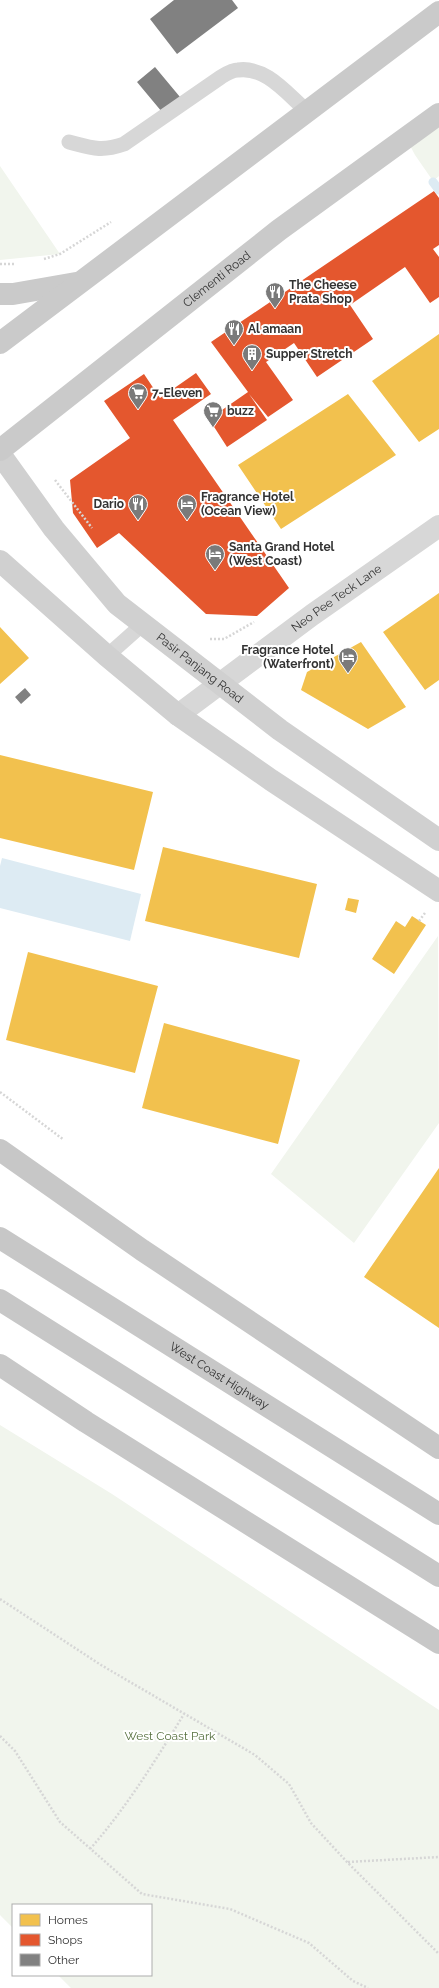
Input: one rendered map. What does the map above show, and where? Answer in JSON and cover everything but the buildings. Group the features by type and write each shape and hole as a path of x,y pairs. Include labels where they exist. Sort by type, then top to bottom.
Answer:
{"highway":[{"path":"0,1150 142,1250 439,1448"},
{"name":"West Coast Highway","path":"0,1238 439,1514"},
{"path":"0,1300 439,1576"},
{"path":"0,1365 93,1426 439,1643"}],"main road":[{"path":"0,343 439,12"},
{"name":"Clementi Road","path":"0,450 278,230 439,114"},
{"path":"0,294 14,294 80,283"},
{"name":"Pasir Panjang Road","path":"0,454 54,530 117,604 280,730 439,840"},
{"path":"0,561 107,656 178,715 277,784 439,891"}],"street":[{"name":"Neo Pee Teck Lane","path":"178,715 312,614 439,526"}],"lane":[{"path":"70,142 92,148 109,149 124,144 220,76 236,70 252,69 268,76 307,111"},
{"path":"107,656 143,624"}],"path":[{"path":"52,475 93,530"},
{"path":"206,640 224,639 256,620"},
{"path":"0,1092 64,1140"},
{"path":"0,1599 101,1665 255,1755 289,1784 311,1823 347,1862 439,1954"},
{"path":"90,1849 115,1822 145,1779 184,1714"},
{"path":"0,1736 15,1751 60,1822 142,1894 230,1909 309,1943 353,1981 368,1988"},
{"path":"347,1862 439,1857"}],"green space":[{"path":"439,114 439,176 433,181 415,155 406,138"},
{"path":"0,166 60,254 0,260"},
{"path":"438,936 439,1123 354,1243 271,1174"},
{"name":"West Coast Park","path":"0,1425 112,1494 439,1710 439,1988 71,1988 59,1976 152,1976 152,1904 12,1904 12,1927 0,1915"}],"shaded area":[{"path":"2,858 141,894 130,941 0,908 0,866"}],"waterway":[{"path":"433,182 439,190"}],"place":[{"name":"The Cheese Prata Shop","path":"275,309"},
{"name":"Al amaan","path":"234,346"},
{"name":"Supper Stretch","path":"252,371"},
{"name":"7-Eleven","path":"138,410"},
{"name":"buzz","path":"213,428"},
{"name":"Dario","path":"138,521"},
{"name":"Fragrance Hotel (Ocean View)","path":"187,521"},
{"name":"Santa Grand Hotel (West Coast)","path":"215,571"},
{"name":"Fragrance Hotel (Waterfront)","path":"348,674"}]}
